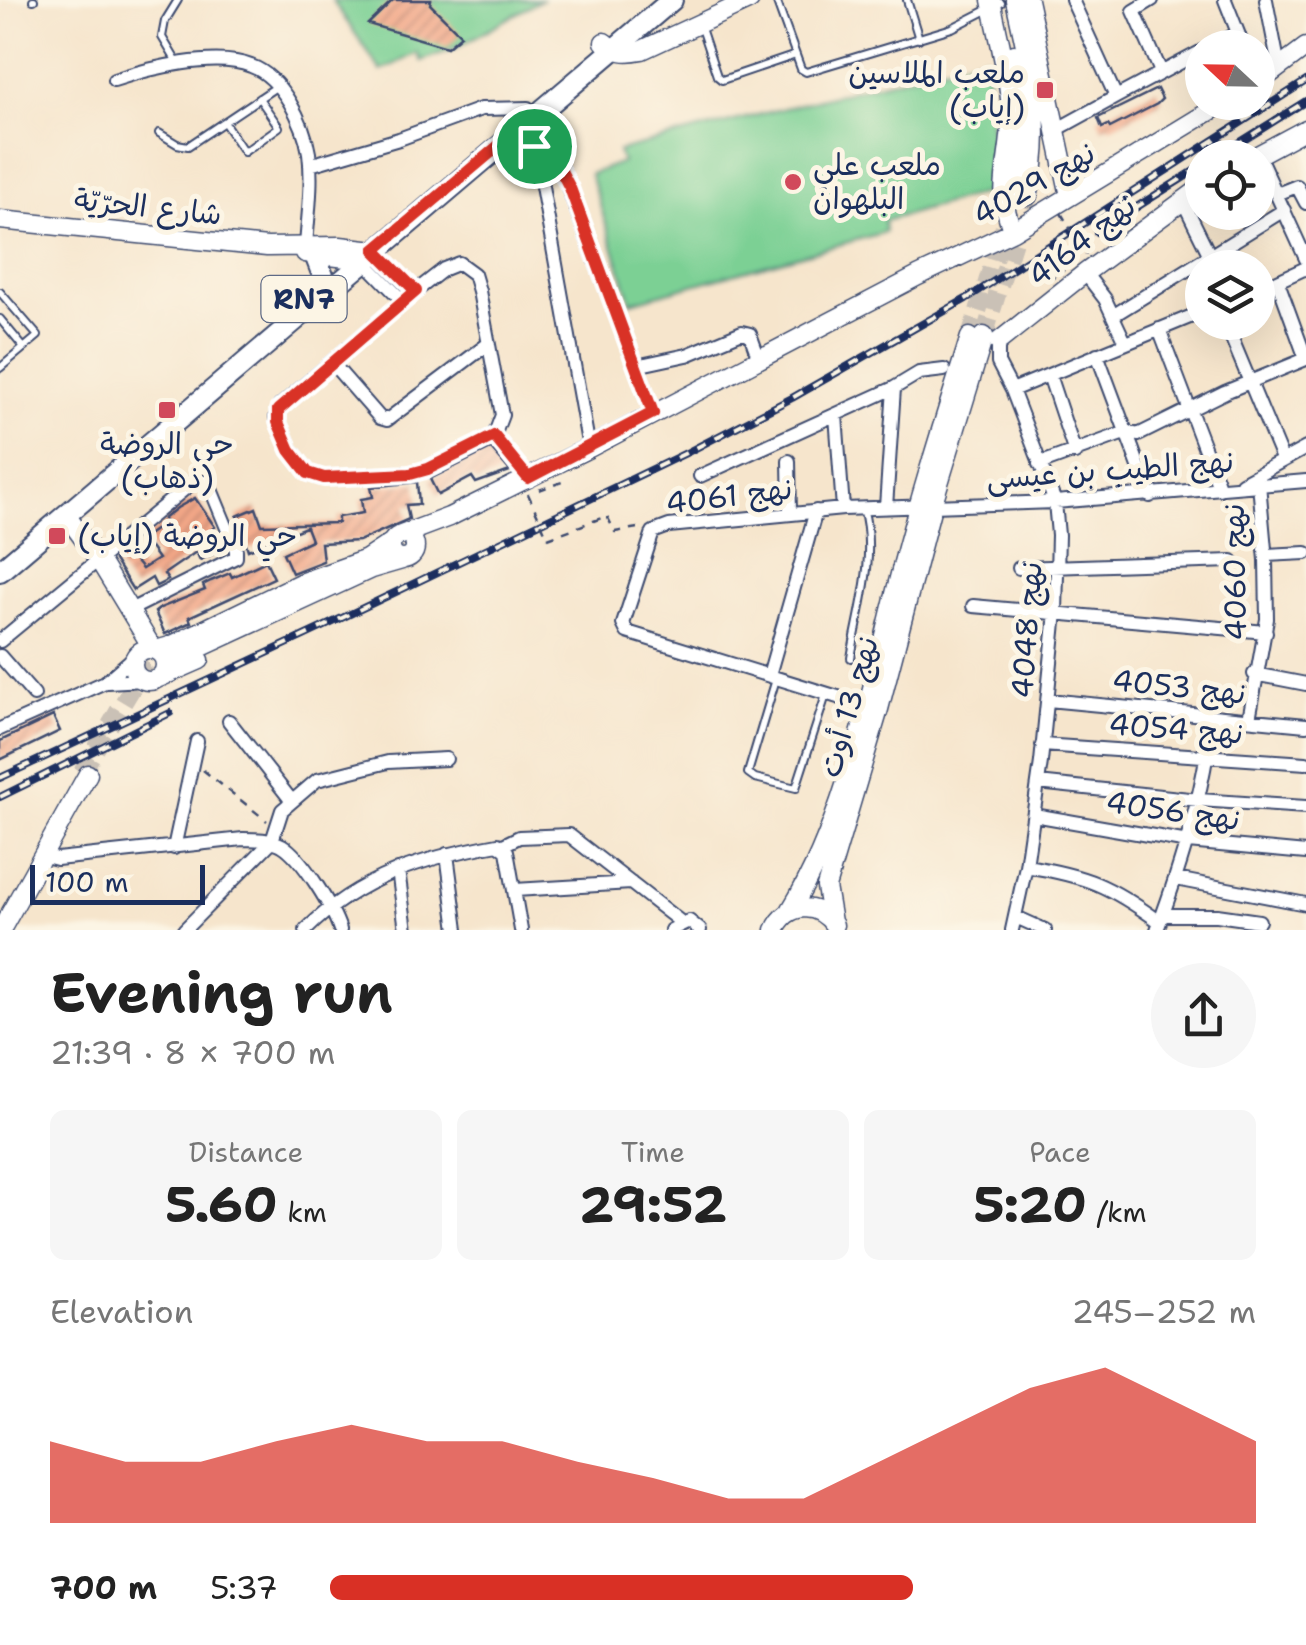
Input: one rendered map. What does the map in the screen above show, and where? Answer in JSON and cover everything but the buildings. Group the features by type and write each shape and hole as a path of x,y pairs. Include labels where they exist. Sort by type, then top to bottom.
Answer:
{"main road":[{"name":"RN7","path":"0,570 608,45 652,0"},
{"name":"RN7","path":"608,45 672,0"},
{"path":"304,250 325,282"},
{"name":"RN7","path":"0,553 363,254"}],"street":[{"path":"608,45 623,52 642,50 750,0"},
{"path":"1028,0 1070,196"},
{"path":"1072,0 1116,97"},
{"path":"1152,0 1136,8 1136,16 1162,72"},
{"path":"1225,0 1237,30"},
{"path":"1266,0 1279,68"},
{"path":"1000,2 1036,106 1038,143 1021,194"},
{"path":"1000,2 1011,136 1003,206 1013,231"},
{"path":"1275,70 1306,47"},
{"path":"1056,130 1185,60"},
{"path":"114,80 143,70 178,65 241,63 255,67 277,86 298,119 310,166 304,250"},
{"path":"310,166 481,109 502,106 525,117 534,146 589,448"},
{"name":"نهج 4029","path":"449,517 528,486 653,413 1013,231 1195,120"},
{"path":"1275,145 1306,129"},
{"path":"534,146 546,146 565,178 653,413"},
{"path":"1277,194 1297,186 1306,202"},
{"path":"1275,191 1306,259"},
{"name":"نهج 4164","path":"984,338 1185,198"},
{"path":"1182,200 1208,250"},
{"path":"1215,250 1284,210"},
{"name":"شارع الحرّيّة","path":"0,220 363,254"},
{"path":"363,254 416,291"},
{"path":"363,254 404,302"},
{"path":"452,264 470,269 479,291 502,414 494,436 410,474 315,477 290,450 276,417 280,406 416,291 452,264"},
{"path":"1086,264 1125,342"},
{"path":"1275,283 1306,268"},
{"path":"1114,315 1185,269"},
{"path":"1039,464 1127,432 1138,435 1306,359 1278,282"},
{"path":"1012,390 1185,319"},
{"path":"1159,329 1220,489"},
{"path":"636,366 686,356 742,332 750,334 759,358"},
{"path":"925,506 984,338"},
{"name":"نهج 4048","path":"984,338 1012,390 1055,502 1056,612 1048,700 1034,815 1014,924"},
{"path":"1232,340 1282,459"},
{"path":"332,363 380,418 387,420 488,344"},
{"path":"1097,354 1150,496"},
{"path":"700,476 920,373 944,370"},
{"path":"1048,374 1075,453"},
{"path":"886,506 894,388"},
{"path":"836,415 843,509"},
{"path":"494,436 528,486"},
{"path":"1238,485 1306,448"},
{"path":"789,462 790,513"},
{"path":"0,642 193,482 204,480 211,485 236,557 130,610"},
{"name":"نهج الطيب بن عيسى","path":"925,506 1150,496 1306,481"},
{"name":"نهج 4060","path":"1249,718 1254,674 1266,632 1266,555 1258,484"},
{"name":"نهج 4061","path":"772,676 627,632 623,624 653,532 669,526 790,513 925,506"},
{"name":"نهج 13 أوت","path":"775,930 790,911 821,850 925,506"},
{"name":"نهج 13 أوت","path":"834,926 826,887 878,709 925,506"},
{"path":"816,511 772,676 867,706"},
{"path":"66,515 130,610 145,648 166,664 151,679"},
{"path":"105,682 151,679 322,602 397,539 449,517"},
{"path":"0,730 105,682 145,648 170,646 300,583 374,562 408,557 449,517"},
{"path":"397,539 393,554 408,557"},
{"path":"1266,555 1306,553"},
{"path":"1019,568 1232,560"},
{"path":"179,654 374,562"},
{"path":"973,606 1266,632"},
{"path":"145,648 135,674 151,679"},
{"path":"0,656 34,695"},
{"path":"1254,674 1306,684"},
{"name":"نهج 4053","path":"1048,700 1306,724"},
{"path":"1159,925 1199,800 1212,716"},
{"path":"229,721 291,800"},
{"path":"174,848 197,742"},
{"name":"نهج 4054","path":"1042,744 1306,763"},
{"path":"184,930 274,835 279,814 291,800 326,776 388,762 446,759"},
{"path":"1,930 46,838 85,773"},
{"path":"1038,783 1306,807"},
{"name":"نهج 4056","path":"1034,815 1188,842 1306,853"},
{"path":"41,855 57,860 274,835"},
{"path":"274,835 330,906 340,930"},
{"path":"306,930 353,890 398,870 447,854 500,845 519,836 569,835 631,883 677,927 695,923 700,930"},
{"path":"500,845 507,851 521,930"},
{"path":"447,854 457,930"},
{"path":"1026,866 1094,880 1122,894 1159,925 1217,915 1260,921"},
{"path":"398,870 406,930"},
{"path":"1176,879 1306,904"},
{"path":"514,890 631,883"},
{"path":"790,911 818,910 834,926"},
{"path":"1014,924 1045,930"}],"lane":[{"path":"178,0 165,22 162,37 178,65"},
{"path":"776,0 802,71 806,72 919,39 1000,2"},
{"path":"906,0 919,39"},
{"path":"698,22 717,76 722,80 796,55"},
{"path":"159,133 176,144 188,146 277,86"},
{"path":"224,122 244,152 279,127 259,98"},
{"path":"0,292 38,336 0,368"},
{"path":"0,320 24,348"},
{"path":"851,658 868,559 870,530 863,508"},
{"path":"772,676 748,773 755,778 796,788 826,693"}],"path":[{"path":"1060,212 1086,264"},
{"path":"558,473 562,482 528,486 548,538 608,516 615,532 646,527 653,532"},
{"path":"194,763 274,835"}],"green space":[{"path":"332,0 541,0 455,48 421,61 417,53 381,71"},
{"name":"ملعب علي البلهوان","path":"986,56 995,190 884,221 885,232 631,302 590,174 622,162 618,151"}],"tunnel":[{"path":"984,336 1028,196"},
{"path":"970,337 1004,227"},
{"path":"82,772 137,680 150,667 177,652"}],"railway":[{"path":"0,778 688,452 792,398 966,299 1306,81"},
{"path":"1244,140 1306,101"},
{"path":"1097,232 1185,177"},
{"path":"0,797 170,713"}],"place":[{"name":"ملعب الملاسين (إياب)","path":"1045,90"},
{"name":"ملعب علي البلهوان","path":"793,182"},
{"name":"حي الروضة (ذهاب)","path":"167,410"},
{"name":"حي الروضة (إياب)","path":"57,536"}],"route":[{"path":"522,126 534,146 543,144 550,150 570,188 653,413 528,478 494,436 410,474 324,478 308,473 290,450 278,422 280,406 416,291 375,250 522,126"}]}
